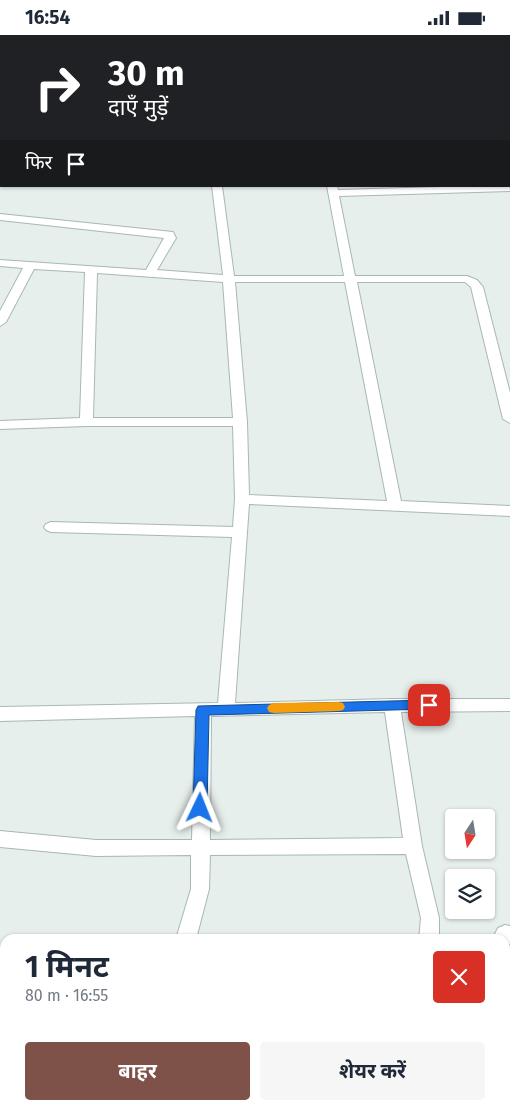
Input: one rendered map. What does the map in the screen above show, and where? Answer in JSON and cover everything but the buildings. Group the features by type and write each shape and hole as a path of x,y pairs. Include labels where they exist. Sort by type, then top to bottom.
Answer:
{"street":[{"path":"217,187 229,279 240,422 242,499 226,709"},
{"path":"395,506 332,190 510,188"},
{"path":"0,217 169,234 170,239 149,274"},
{"path":"0,263 229,279 456,278 473,282 477,287 509,411"},
{"path":"0,322 30,266"},
{"path":"86,422 91,270"},
{"path":"0,425 86,422 240,422"},
{"path":"242,499 510,511"},
{"path":"51,527 240,532"},
{"path":"392,705 413,846 430,918 430,934"},
{"path":"0,714 392,705 510,705"},
{"path":"187,934 200,889 199,847 203,710"},
{"path":"0,839 96,848 413,846"}],"slow traffic":[{"path":"274,708 339,707"}],"route":[{"path":"200,808 203,710 429,705"}]}
